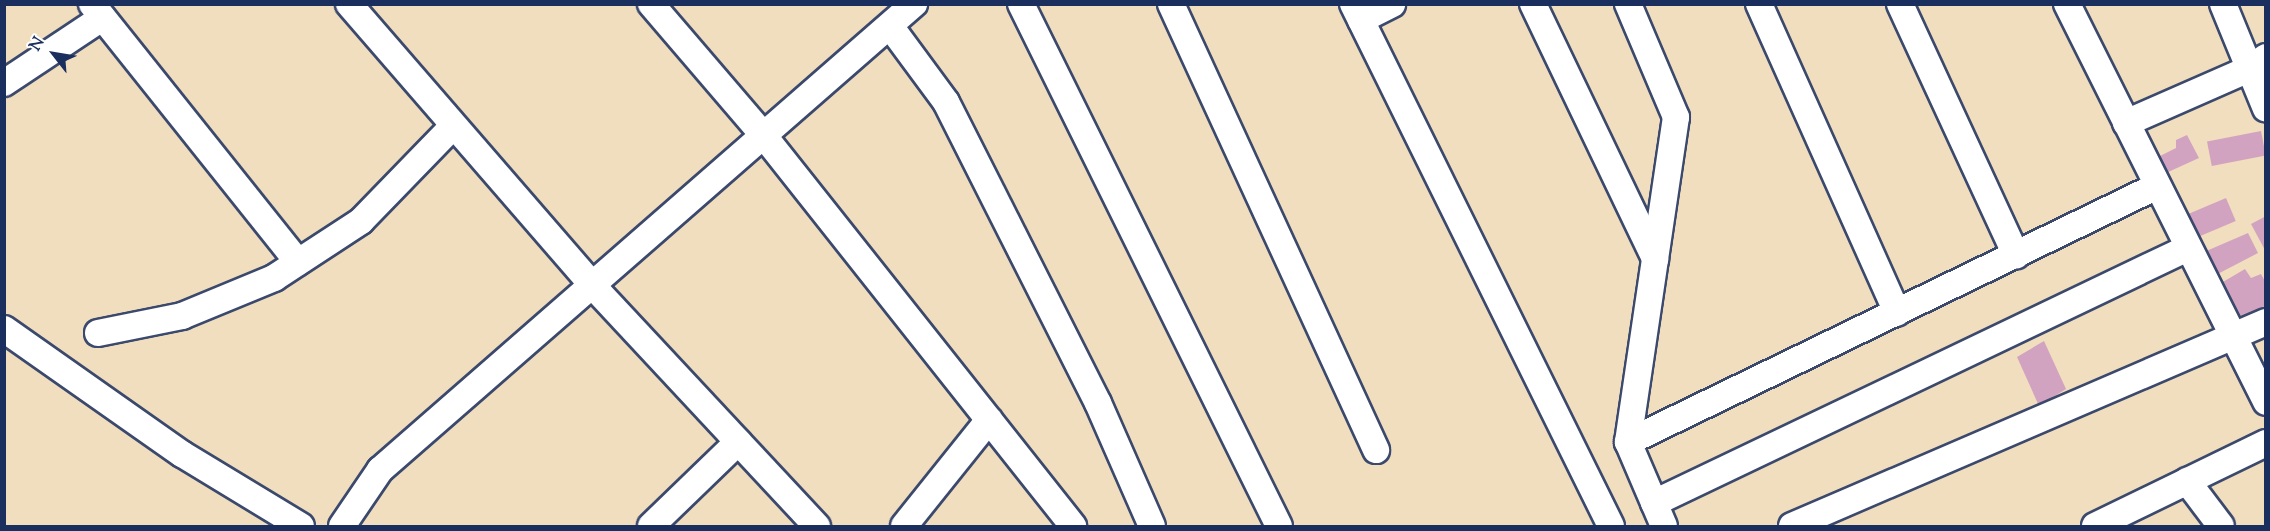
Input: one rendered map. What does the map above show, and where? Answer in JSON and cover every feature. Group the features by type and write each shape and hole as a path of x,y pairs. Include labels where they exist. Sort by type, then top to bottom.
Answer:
{"street":[{"path":"349,4 592,285 818,526"},
{"path":"651,4 764,136 1073,526"},
{"path":"342,526 380,470 914,4"},
{"path":"1021,4 1280,526"},
{"path":"1171,4 1376,450"},
{"path":"1392,4 1357,12 1611,526"},
{"path":"1533,4 1655,260"},
{"path":"1628,4 1676,117 1628,442 1664,526"},
{"path":"1758,4 1897,312"},
{"path":"1900,4 2016,255"},
{"path":"2067,4 2188,248 2236,337 2265,402"},
{"path":"2223,4 2257,63 2265,109"},
{"path":"4,83 97,11 298,262"},
{"path":"890,26 946,102 1098,403 1152,526"},
{"path":"2126,123 2257,63"},
{"path":"98,333 182,316 274,278 361,221 453,126"},
{"path":"1628,442 2157,186"},
{"path":"1654,503 2188,248"},
{"path":"1792,526 2236,337 2265,322"},
{"path":"4,329 182,454 301,526"},
{"path":"904,526 989,420"},
{"path":"651,526 738,442"},
{"path":"2095,526 2265,442"},
{"path":"2187,481 2221,526"}],"building":[{"path":"2261,131 2266,156 2212,166 2207,141"},
{"path":"2187,135 2199,158 2166,173 2156,158 2176,148 2176,140"},
{"path":"2226,198 2236,221 2188,241 2178,218"},
{"path":"2266,216 2266,252 2251,224"},
{"path":"2248,233 2258,253 2210,278 2197,255"},
{"path":"2245,269 2251,278 2261,274 2266,283 2266,313 2235,326 2216,286"},
{"path":"2044,341 2066,389 2039,406 2017,357"}]}
